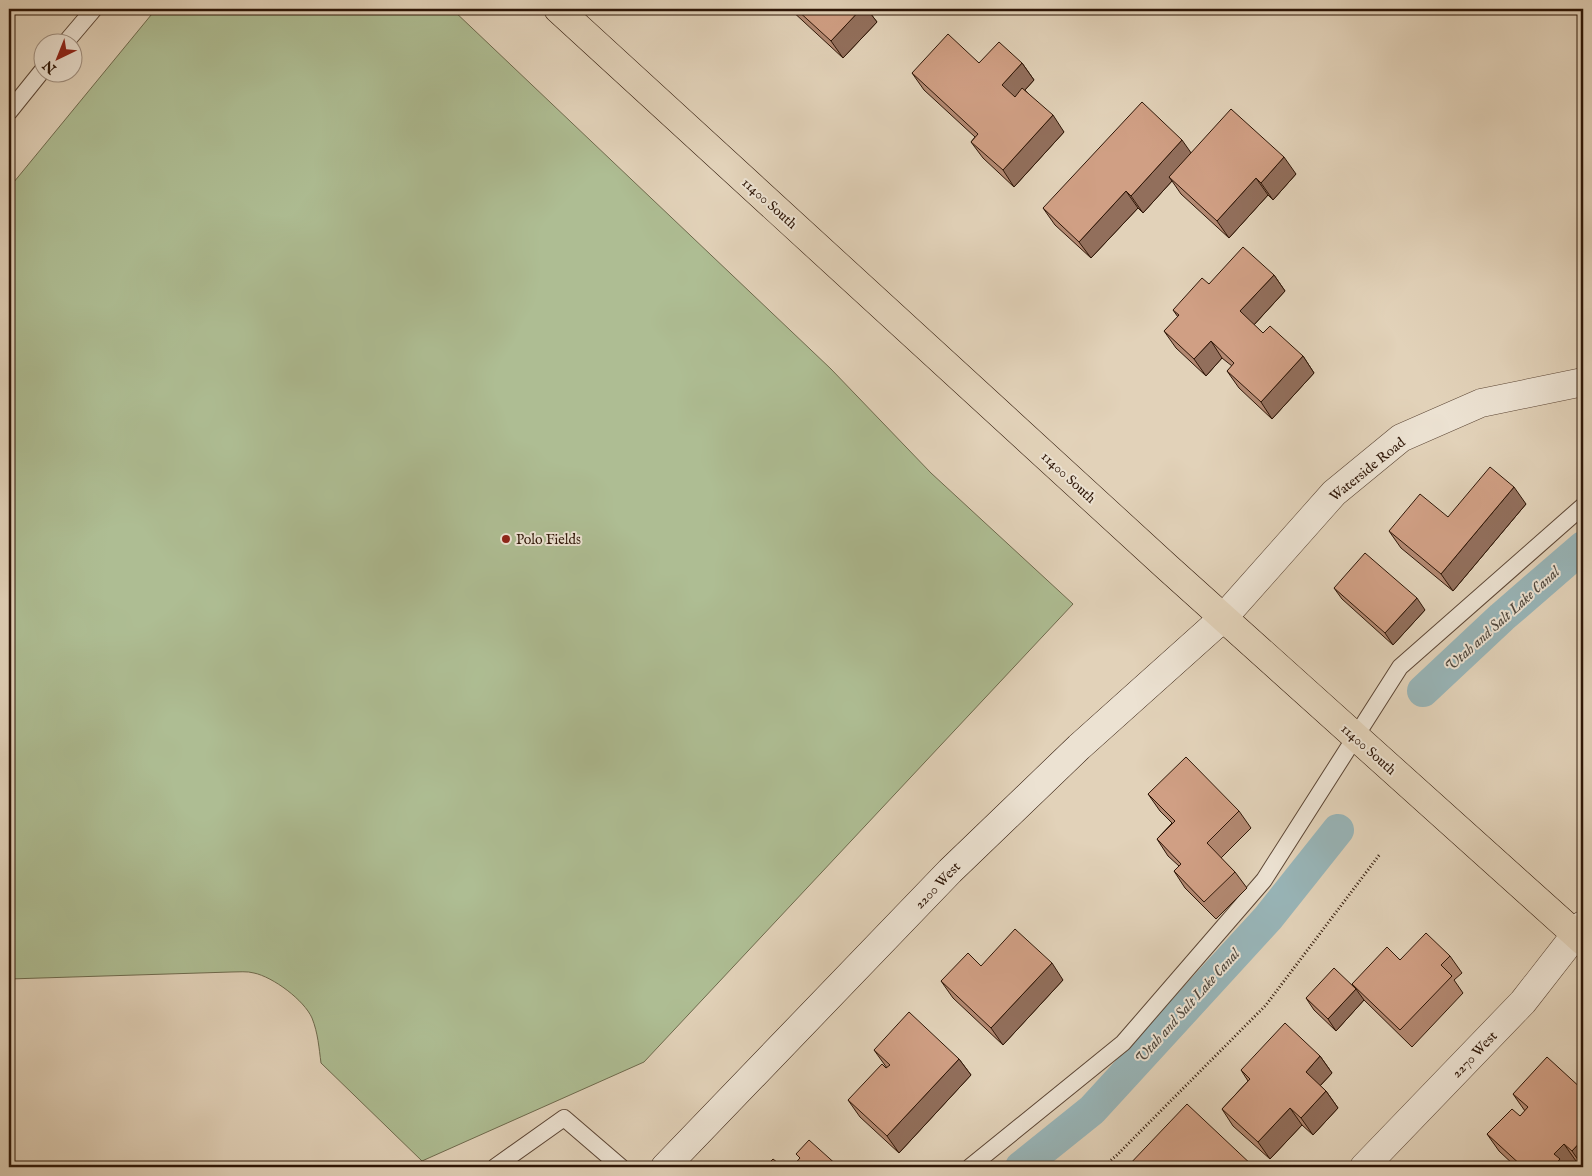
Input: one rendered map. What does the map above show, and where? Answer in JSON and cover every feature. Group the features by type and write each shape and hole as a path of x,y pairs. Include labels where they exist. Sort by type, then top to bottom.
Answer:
{"main road":[{"name":"11400 South","path":"558,9 1223,618 1581,934"}],"street":[{"name":"Waterside Road","path":"1223,618 1334,494 1401,438 1481,403 1583,382"},
{"name":"2200 West","path":"665,1167 950,871 1078,747 1223,618"},
{"name":"2270 West","path":"1364,1167 1523,1002 1581,934"}],"lane":[{"path":"74,32 94,9"},
{"path":"9,112 34,82"},
{"path":"970,1167 1123,1043 1264,880 1400,667 1583,506"},
{"path":"495,1167 564,1118 621,1167"}],"path":[{"path":"1103,1167 1118,1155 1266,1005 1380,854"}],"green space":[{"name":"Polo Fields","path":"156,9 452,9 831,369 931,473 1073,604 644,1062 422,1161 321,1063 316,1029 308,1011 287,990 262,975 240,972 9,979 9,188"}],"building":[{"path":"796,9 861,9 831,41"},
{"path":"948,34 979,63 999,42 1022,63 1002,85 1015,97 1022,88 1053,115 1003,170 971,142 978,134 912,73"},
{"path":"1142,102 1182,140 1131,196 1126,191 1079,242 1043,208"},
{"path":"1231,109 1284,157 1261,183 1256,178 1217,221 1169,177"},
{"path":"1243,247 1274,275 1240,311 1263,333 1270,326 1303,356 1261,402 1227,371 1234,363 1211,341 1194,359 1164,331 1179,315 1173,310 1202,278 1209,284"},
{"path":"1490,467 1514,487 1441,574 1389,531 1420,494 1448,517"},
{"path":"1365,553 1417,598 1385,633 1334,588"},
{"path":"1186,757 1239,811 1207,843 1235,872 1204,902 1174,871 1181,864 1157,839 1175,821 1148,794"},
{"path":"1015,929 1052,963 991,1028 941,981 968,953 981,966"},
{"path":"1426,933 1450,956 1441,965 1452,976 1400,1030 1352,984 1387,947 1400,960"},
{"path":"1334,968 1356,989 1328,1019 1306,998"},
{"path":"909,1012 959,1059 887,1136 848,1100 882,1064 886,1068 890,1065 874,1050"},
{"path":"1285,1023 1320,1056 1306,1072 1326,1091 1301,1118 1290,1108 1258,1142 1222,1109 1250,1079 1241,1070"},
{"path":"1547,1057 1583,1090 1583,1139 1572,1151 1564,1144 1554,1154 1560,1159 1553,1167 1523,1167 1487,1134 1512,1109 1520,1116 1528,1107 1513,1094"},
{"path":"1187,1104 1254,1167 1127,1167"},
{"path":"809,1140 839,1167 792,1167 800,1158 796,1154"},
{"path":"773,1159 783,1167 765,1167"}],"waterway":[{"name":"Utah and Salt Lake Canal","path":"1423,691 1502,617 1583,547"},
{"name":"Utah and Salt Lake Canal","path":"1021,1167 1092,1110 1268,918 1338,830"}],"place":[{"name":"Polo Fields","path":"506,539"}]}
